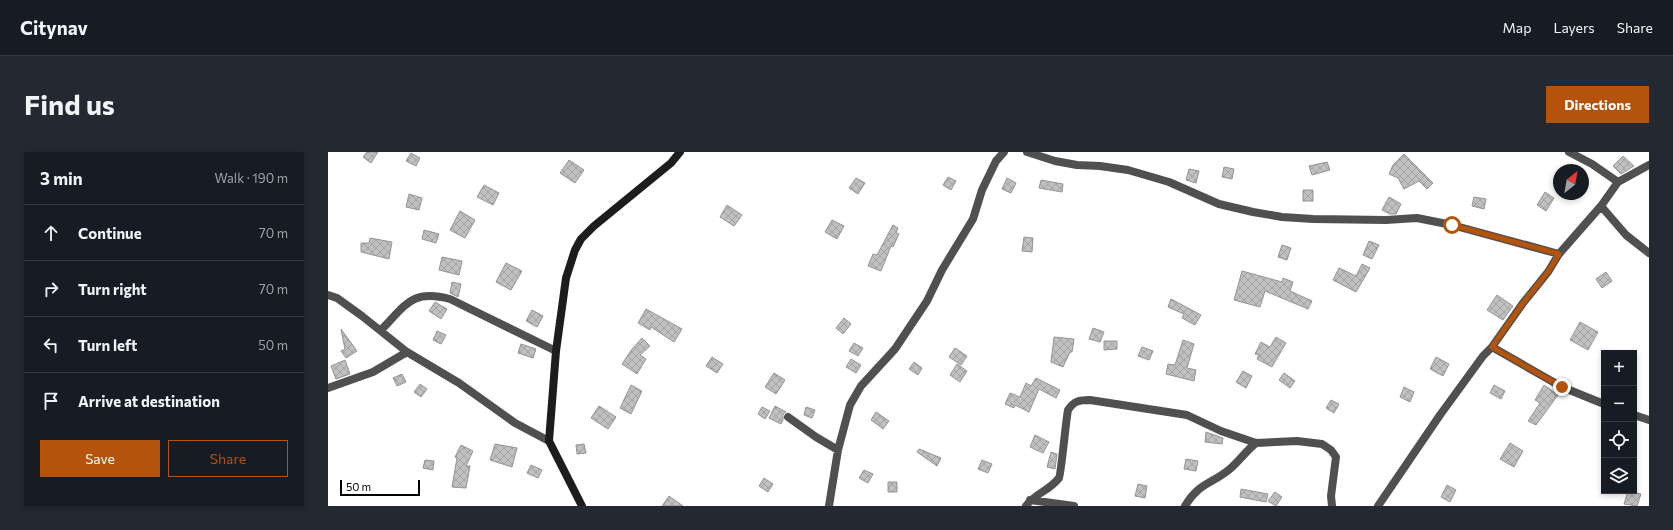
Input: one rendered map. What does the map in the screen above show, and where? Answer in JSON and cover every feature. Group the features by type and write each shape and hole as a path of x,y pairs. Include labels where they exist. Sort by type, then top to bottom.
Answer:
{"street":[{"path":"582,506 549,441 556,351 566,278 575,250 581,239 594,226 671,163 680,152"},
{"path":"828,506 838,450 850,405 861,386 895,349 927,301 942,270 973,218 982,190 996,161 1004,152"},
{"path":"1027,152 1055,161 1077,165 1100,166 1128,170 1176,184 1219,204 1253,212 1282,217 1313,219 1386,220 1417,218 1452,225 1559,254"},
{"path":"1569,152 1592,164 1618,182"},
{"path":"1378,506 1440,415 1483,356 1492,347 1523,303 1548,272 1559,254 1601,206 1618,182 1649,165"},
{"path":"1601,206 1626,235 1649,254"},
{"path":"328,295 337,298 381,330 407,352 515,422 549,441"},
{"path":"381,330 413,299 427,295 438,296 450,299 556,351"},
{"path":"1492,347 1562,387 1601,403"},
{"path":"328,388 373,372 407,352"},
{"path":"1028,503 1048,490 1060,476 1068,410 1073,403 1078,400 1090,400 1187,415 1221,431 1256,443 1297,441 1322,444 1331,450 1336,457 1331,496 1332,506"},
{"path":"1637,416 1649,420"},
{"path":"788,417 816,437 838,450"},
{"path":"1185,506 1192,495 1202,485 1231,468 1256,443"},
{"path":"1028,503 1074,506"}],"building":[{"path":"367,152 378,152 371,163 363,157"},
{"path":"411,153 420,158 416,166 406,161"},
{"path":"1404,154 1433,183 1427,189 1419,181 1404,189 1398,178 1389,174 1393,165"},
{"path":"1623,156 1634,166 1621,174 1613,166"},
{"path":"569,160 584,170 575,183 560,173"},
{"path":"1327,162 1330,170 1312,175 1309,166"},
{"path":"1224,167 1234,169 1232,179 1222,177"},
{"path":"1189,169 1199,171 1196,183 1186,180"},
{"path":"948,177 956,181 951,190 943,185"},
{"path":"856,178 865,183 858,194 849,188"},
{"path":"1007,178 1016,183 1011,193 1002,189"},
{"path":"1041,180 1063,184 1062,192 1039,188"},
{"path":"484,185 499,193 493,205 477,197"},
{"path":"1303,190 1313,190 1313,201 1303,201"},
{"path":"1545,192 1553,197 1546,211 1537,205"},
{"path":"409,194 422,198 419,210 406,207"},
{"path":"1389,197 1401,204 1396,214 1390,214 1382,210"},
{"path":"1474,197 1486,199 1484,209 1472,206"},
{"path":"727,205 742,215 734,226 720,217"},
{"path":"460,211 475,220 465,238 450,230"},
{"path":"832,220 844,226 837,239 825,232"},
{"path":"893,225 898,228 896,233 899,234 893,247 891,246 881,271 868,266 873,254 877,255"},
{"path":"424,230 439,234 436,243 422,239"},
{"path":"1024,237 1033,238 1032,252 1022,251"},
{"path":"370,238 392,242 389,259 361,252 361,243 369,243"},
{"path":"1369,241 1379,245 1372,259 1363,255"},
{"path":"1282,245 1291,248 1287,260 1278,257"},
{"path":"442,257 462,261 459,275 439,270"},
{"path":"506,263 522,271 511,290 496,282"},
{"path":"1362,264 1370,268 1356,292 1333,280 1339,268 1356,276"},
{"path":"1242,271 1282,282 1283,278 1293,282 1290,291 1312,301 1308,309 1265,291 1260,307 1234,300"},
{"path":"1606,272 1612,281 1602,288 1596,279"},
{"path":"452,282 461,284 458,297 450,293"},
{"path":"1497,295 1513,306 1503,320 1487,310"},
{"path":"1171,299 1201,315 1195,325 1182,318 1184,314 1168,307"},
{"path":"435,302 447,309 441,319 429,311"},
{"path":"646,309 682,329 674,342 651,327 650,330 638,323"},
{"path":"532,310 543,316 537,327 526,321"},
{"path":"844,318 851,324 843,334 836,328"},
{"path":"1580,322 1598,332 1588,350 1570,340"},
{"path":"1093,328 1104,332 1100,342 1089,339"},
{"path":"341,329 357,351 346,358 341,351 345,349"},
{"path":"437,331 446,335 441,344 433,340"},
{"path":"1054,337 1074,339 1072,352 1070,352 1063,367 1051,362"},
{"path":"1276,337 1286,343 1272,367 1257,359 1259,355 1255,354 1261,342 1270,347"},
{"path":"642,338 650,346 640,355 646,359 637,374 622,364 632,349"},
{"path":"1183,340 1194,344 1187,368 1196,370 1194,381 1166,374 1168,364 1175,365"},
{"path":"1104,341 1117,341 1117,349 1104,350"},
{"path":"854,343 863,348 858,356 849,351"},
{"path":"521,344 536,349 533,358 518,353"},
{"path":"1142,347 1153,351 1149,360 1138,356"},
{"path":"955,348 967,356 961,365 949,357"},
{"path":"712,357 723,364 717,373 706,366"},
{"path":"1436,357 1449,364 1443,376 1430,369"},
{"path":"851,359 861,365 856,373 846,367"},
{"path":"345,360 350,374 336,379 331,366"},
{"path":"914,362 922,368 918,375 909,369"},
{"path":"957,364 967,371 960,382 950,375"},
{"path":"1243,371 1252,376 1246,388 1236,382"},
{"path":"774,373 785,380 776,394 765,387"},
{"path":"1284,373 1295,381 1290,388 1279,380"},
{"path":"402,374 406,382 397,386 393,378"},
{"path":"1036,378 1060,390 1056,398 1039,389 1029,412 1015,405 1014,408 1005,404 1010,393 1020,397 1026,383 1031,386"},
{"path":"420,384 427,389 421,397 414,392"},
{"path":"631,385 642,391 631,414 620,408"},
{"path":"1494,385 1505,391 1501,399 1490,393"},
{"path":"1544,385 1558,395 1536,425 1528,421 1540,403 1535,400"},
{"path":"1404,387 1414,392 1410,402 1400,397"},
{"path":"1331,400 1339,404 1334,413 1326,408"},
{"path":"599,406 616,417 608,429 591,418"},
{"path":"775,406 786,412 783,414 781,424 769,418"},
{"path":"762,407 770,411 765,419 758,414"},
{"path":"806,407 815,410 812,418 804,415"},
{"path":"876,412 889,421 883,429 871,420"},
{"path":"1206,432 1223,438 1222,444 1205,442"},
{"path":"1035,435 1049,442 1043,453 1030,447"},
{"path":"1510,443 1523,451 1514,467 1500,459"},
{"path":"495,444 517,448 512,467 490,460"},
{"path":"584,444 586,453 577,454 576,445"},
{"path":"461,445 473,451 466,466 470,466 466,488 452,487 457,458 455,457"},
{"path":"919,449 941,458 937,466 917,452"},
{"path":"1051,452 1057,454 1055,469 1047,467"},
{"path":"1186,459 1198,461 1196,471 1184,469"},
{"path":"425,460 434,461 433,470 423,468"},
{"path":"982,460 992,464 988,473 978,469"},
{"path":"531,465 542,470 538,478 527,473"},
{"path":"864,470 873,474 868,483 859,478"},
{"path":"764,478 773,484 768,492 759,486"},
{"path":"888,482 897,482 897,492 888,492"},
{"path":"1138,484 1147,486 1145,498 1135,496"},
{"path":"1447,485 1456,490 1450,502 1441,497"},
{"path":"1241,489 1268,494 1266,502 1240,497"},
{"path":"1275,492 1282,497 1276,506 1268,501"},
{"path":"1627,494 1641,494 1637,506 1624,504"},
{"path":"669,496 683,506 662,506"}],"route":[{"path":"1452,225 1559,254 1554,264 1523,303 1492,347 1562,387"}]}
